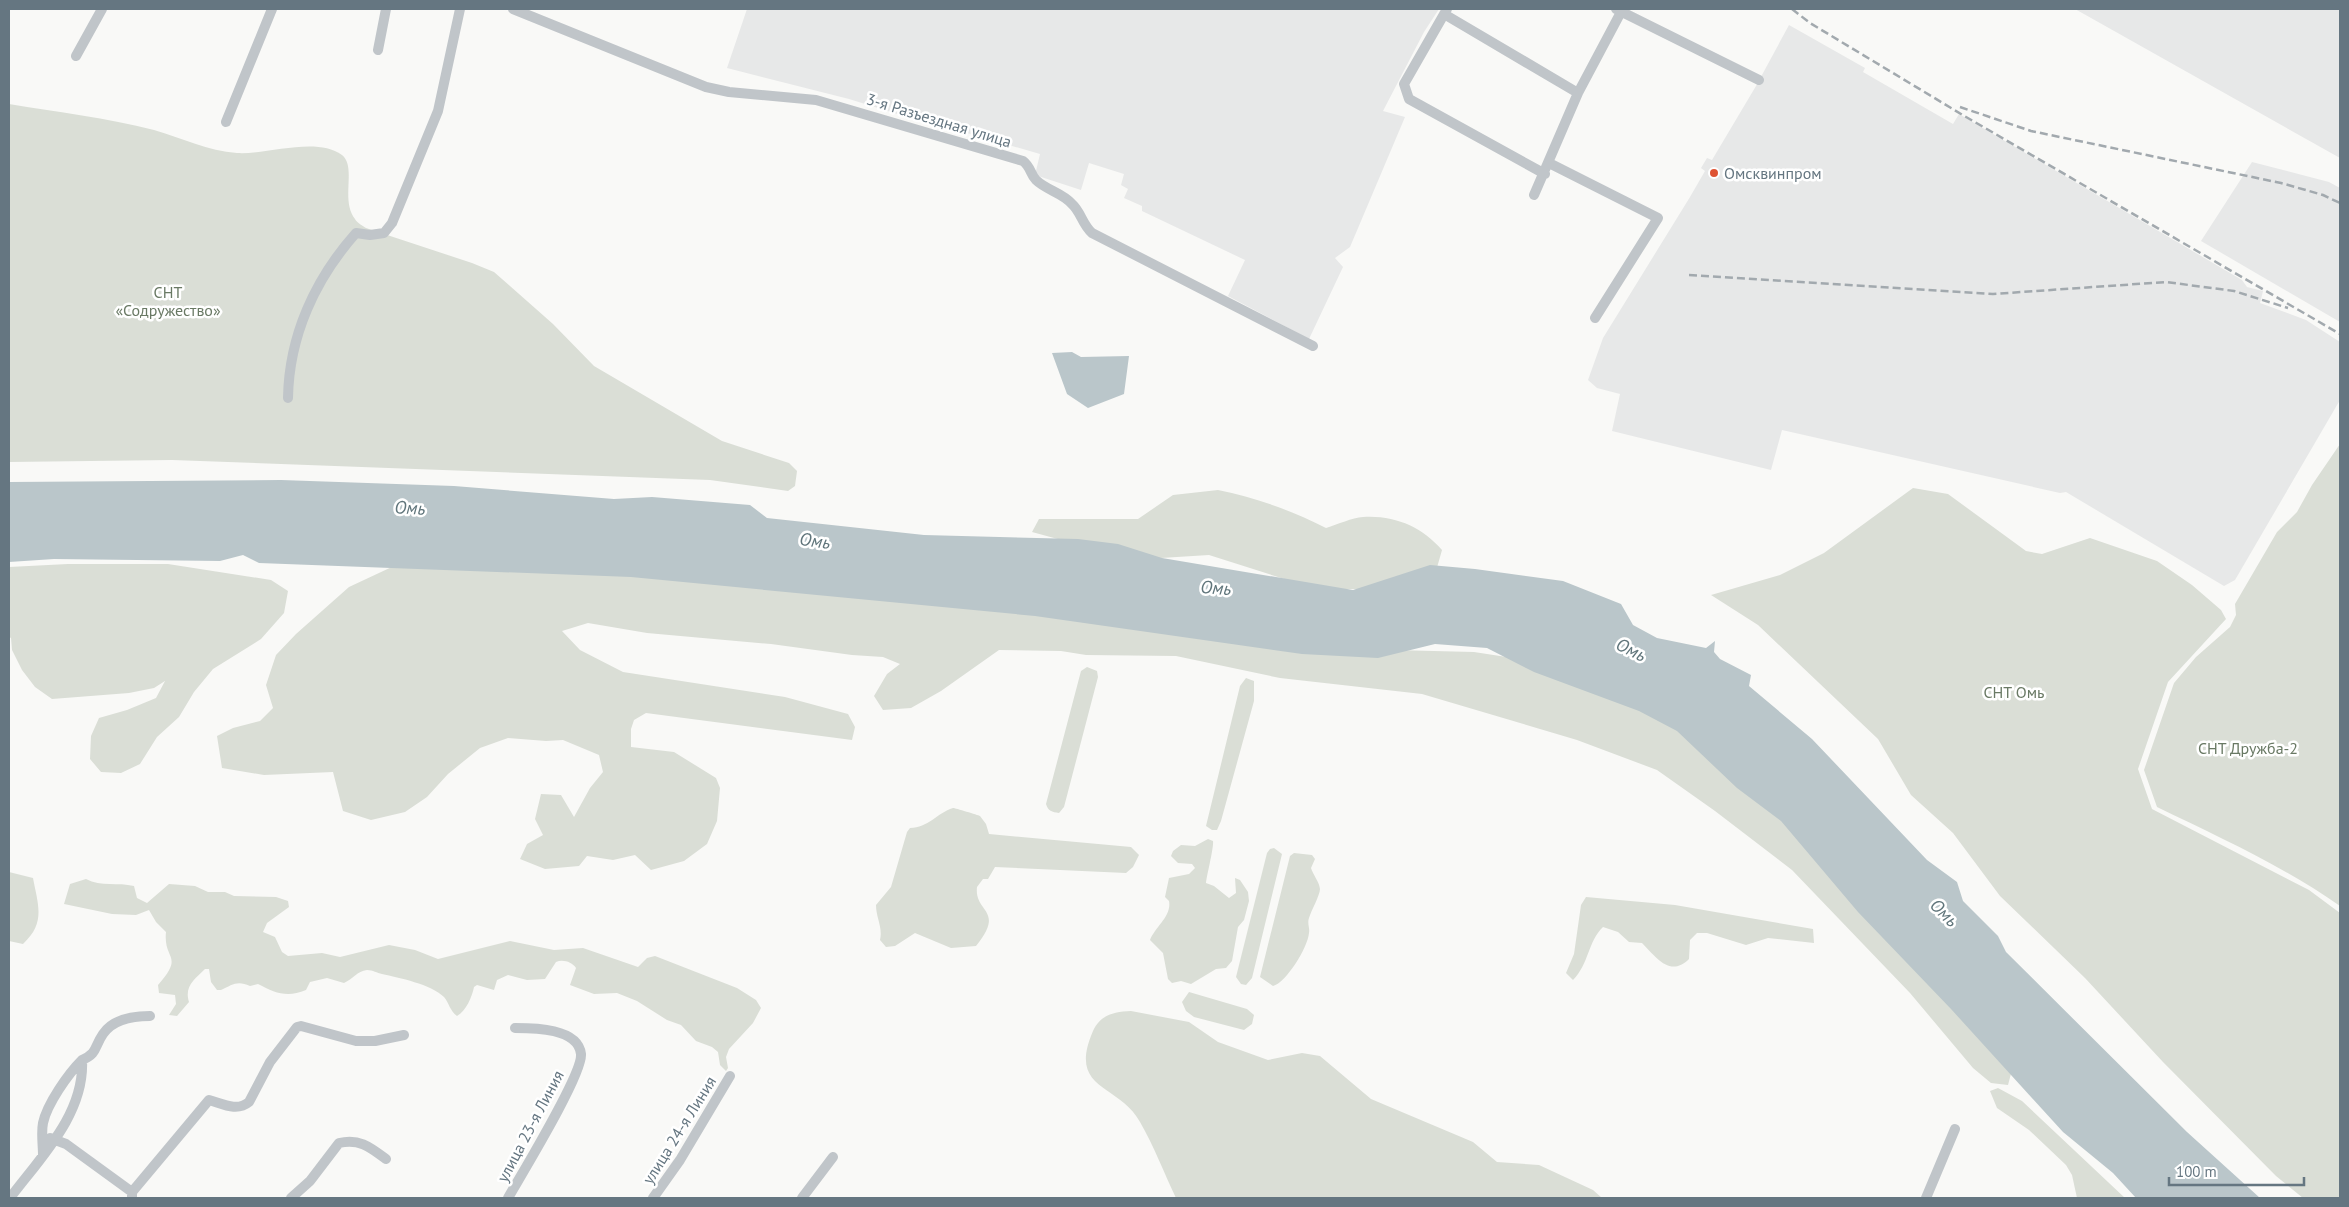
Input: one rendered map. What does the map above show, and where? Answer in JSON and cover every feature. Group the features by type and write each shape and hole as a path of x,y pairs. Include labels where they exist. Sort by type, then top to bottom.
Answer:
{"street":[{"path":"76,56 102,9"},
{"path":"226,122 272,9"},
{"path":"378,50 386,9"},
{"path":"288,398 288,379 298,331 324,273 356,233 370,235 384,233 392,223 438,111 460,9"},
{"name":"3-я Разъездная улица","path":"513,9 706,87 729,92 816,100 1023,161 1028,164 1036,181 1071,202 1079,211 1087,228 1092,233 1313,346"},
{"path":"1534,194 1545,174 1578,93 1618,10 1759,80"},
{"path":"1545,174 1409,99 1404,84 1446,12 1578,93"},
{"path":"1549,163 1658,218 1595,318"},
{"path":"43,1155 43,1125 46,1112 75,1068 82,1060 95,1053 103,1034 108,1028 122,1020 150,1016"},
{"path":"43,1138 55,1138 66,1144 132,1195 209,1100 235,1107 244,1106 249,1102 270,1062 297,1027 301,1026 356,1041 375,1041 404,1035"},
{"name":"улица 23-я Линия","path":"508,1198 566,1094 580,1065 581,1054 576,1044 566,1035 542,1028 515,1028"},
{"path":"10,1198 43,1155 70,1115 83,1074 82,1060"},
{"name":"улица 24-я Линия","path":"653,1198 680,1160 730,1076"},
{"path":"1926,1198 1955,1129"},
{"path":"291,1198 310,1181 339,1142 350,1140 367,1144 386,1159"},
{"path":"802,1198 832,1158"}],"shaded area":[{"path":"747,9 1439,9 1424,32 1383,111 1405,117 1350,247 1335,258 1343,267 1309,339 1228,296 1245,260 1142,211 1142,206 1124,198 1128,189 1121,185 1124,174 1089,163 1081,190 1035,175 1040,154 950,128 949,130 849,99 727,68"},
{"path":"2075,9 2340,9 2340,158"},
{"path":"1789,25 1865,68 1863,72 1953,124 1959,114 2242,280 2247,287 2263,291 2260,303 2306,320 2340,342 2340,400 2235,580 2224,586 2066,492 2060,493 1782,430 1771,470 1612,431 1620,394 1597,388 1588,380 1603,338 1690,197 1705,171 1701,168 1707,158 1712,160 1756,86"},
{"path":"2252,162 2329,182 2340,188 2340,322 2201,241"}],"green space":[{"name":"СНТ «Содружество»","path":"9,104 136,126 226,152 249,153 319,147 342,155 348,167 348,194 351,211 360,224 366,228 494,272 553,324 594,366 722,441 789,463 797,471 795,486 788,491 710,480 172,460 9,462"},
{"name":"СНТ Дружба-2","path":"2340,444 2340,906 2273,865 2157,807 2144,770 2174,683 2196,657 2230,627 2236,615 2235,604 2277,532 2297,512 2312,485"},
{"name":"СНТ Омь","path":"1913,488 1948,494 2026,551 2042,554 2090,538 2157,561 2192,585 2221,610 2226,619 2168,682 2138,769 2152,809 2309,890 2340,913 2340,1198 2303,1198 2276,1176 2163,1062 2085,978 2000,896 1953,833 1911,795 1878,739 1758,625 1711,595 1780,575 1824,553"},
{"path":"1218,490 1273,505 1326,528 1363,517 1397,520 1426,535 1442,550 1436,571 1383,589 1316,589 1209,555 1145,559 1098,550 1032,532 1039,519 1138,519 1173,495"},
{"path":"467,555 1353,649 1474,652 1526,660 1672,722 1767,800 2013,1066 2008,1085 1991,1083 1973,1068 1910,993 1792,870 1715,811 1657,770 1577,740 1422,694 1280,678 1176,656 1086,655 1061,651 999,650 941,691 911,708 883,710 874,696 887,674 900,664 883,657 852,655 771,644 647,633 588,623 562,631 580,650 623,672 785,697 848,714 855,727 852,740 646,713 634,720 631,729 631,747 674,752 716,778 720,788 717,821 707,844 684,861 651,870 635,855 613,860 587,856 579,866 545,869 520,859 527,844 543,835 535,819 541,794 561,795 574,817 590,788 603,772 599,755 563,740 546,741 508,738 480,748 448,774 427,797 405,812 371,820 343,811 333,772 264,775 222,768 217,736 233,728 260,721 273,708 266,685 276,655 296,634 349,587 411,558"},
{"path":"68,564 168,564 271,580 288,591 284,613 261,639 213,669 194,692 179,717 157,737 140,764 121,773 101,772 90,759 91,736 99,718 127,710 156,698 165,681 154,688 129,693 52,699 35,687 22,670 12,650 11,638 9,637 9,567"},
{"path":"1087,667 1097,671 1098,677 1064,807 1059,813 1054,812 1049,810 1046,804 1081,671"},
{"path":"1246,678 1254,681 1254,701 1221,821 1217,830 1212,830 1206,826 1240,686"},
{"path":"953,808 980,816 986,824 989,834 1131,847 1139,855 1133,867 1126,873 995,867 988,879 983,879 977,887 977,895 989,918 985,934 976,946 951,948 915,933 895,946 886,947 880,940 881,931 876,905 891,887 907,832 910,828 922,826"},
{"path":"1208,839 1213,841 1213,844 1206,883 1214,886 1229,898 1236,893 1235,878 1240,880 1248,892 1249,901 1244,920 1238,927 1232,961 1226,968 1216,969 1191,984 1181,981 1172,983 1168,979 1163,953 1150,940 1168,912 1169,901 1165,897 1169,878 1189,874 1195,868 1192,864 1178,863 1171,856 1173,851 1181,845 1195,846"},
{"path":"1274,848 1282,854 1252,978 1246,985 1241,984 1236,977 1267,853 1270,849"},
{"path":"1294,853 1312,855 1315,859 1311,868 1320,892 1308,920 1309,933 1305,947 1290,972 1273,986 1260,977 1290,856"},
{"path":"9,872 33,878 37,897 38,921 35,929 23,944 9,941"},
{"path":"86,879 104,884 134,886 137,898 147,903 169,884 195,886 208,892 225,892 234,896 276,897 288,901 289,907 267,923 263,932 275,937 282,952 288,956 322,953 340,957 389,945 415,950 438,959 510,941 554,950 583,948 638,967 647,958 655,956 737,988 756,1000 761,1008 753,1023 729,1049 726,1057 728,1068 726,1071 720,1065 718,1052 712,1047 696,1041 681,1025 667,1020 637,1001 617,993 594,994 570,985 576,968 564,961 556,962 545,979 527,980 508,975 497,980 494,990 477,985 474,987 466,1007 457,1016 444,997 431,988 371,970 360,972 344,983 327,978 310,982 306,990 287,994 270,990 258,984 250,986 238,983 217,990 211,982 209,969 205,969 189,987 189,1002 177,1016 169,1015 176,1004 175,995 159,993 158,985 166,975 172,962 167,948 166,932 156,922 149,910 136,915 112,914 64,904 70,884"},
{"path":"1586,897 1675,905 1813,929 1814,943 1768,938 1746,945 1707,933 1697,933 1690,940 1689,959 1682,964 1669,966 1658,959 1642,943 1629,942 1618,932 1603,927 1594,939 1582,967 1573,980 1566,973 1574,954 1581,905"},
{"path":"1189,992 1247,1009 1254,1015 1252,1024 1244,1030 1194,1017 1186,1011 1182,1002"},
{"path":"1131,1011 1189,1022 1218,1042 1268,1060 1302,1053 1320,1056 1371,1099 1473,1142 1497,1162 1539,1165 1593,1190 1602,1198 1176,1198 1140,1122 1131,1109 1091,1076 1086,1065 1087,1051 1096,1025 1109,1015"},
{"path":"1998,1088 2022,1101 2125,1198 2077,1198 2072,1175 2066,1165 2029,1130 1997,1108 1990,1091"}],"water":[{"path":"1072,352 1081,357 1129,356 1124,394 1088,408 1067,394 1052,353"},
{"name":"Омь","path":"281,480 454,486 614,499 652,497 750,505 767,518 924,535 1078,539 1118,544 1162,558 1353,590 1430,565 1563,581 1621,604 1633,625 1657,638 1706,648 1715,641 1714,652 1720,659 1751,675 1749,686 1812,739 1927,860 1957,882 1963,901 1998,936 2006,952 2187,1132 2260,1198 2136,1198 2113,1173 2063,1132 1951,1009 1858,912 1781,821 1737,788 1677,731 1639,711 1534,672 1487,648 1435,644 1378,658 1302,654 1035,616 631,577 259,563 243,555 220,561 54,559 9,562 9,482"}],"railway":[{"path":"1792,9 1810,23 1961,114 2340,334"},
{"path":"1960,107 2031,131 2281,183 2323,195 2340,203"},
{"path":"1689,275 1993,294 2166,282 2234,291 2288,308"}],"place":[{"name":"Омсквинпром","path":"1714,173"}]}
